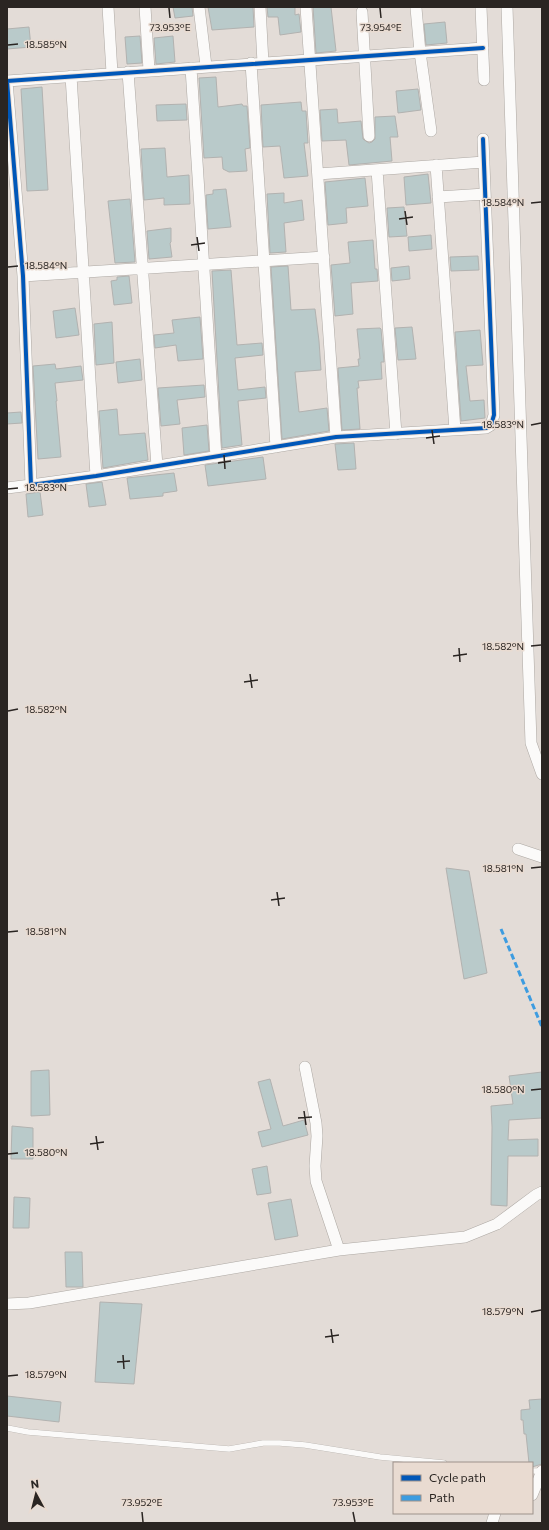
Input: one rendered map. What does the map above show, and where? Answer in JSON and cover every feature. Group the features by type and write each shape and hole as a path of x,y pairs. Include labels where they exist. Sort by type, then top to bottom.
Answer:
{"street":[{"path":"108,7 112,73"},
{"path":"145,7 149,70"},
{"path":"199,7 206,66"},
{"path":"260,7 263,63"},
{"path":"306,7 336,437"},
{"path":"481,7 484,80"},
{"path":"507,7 531,743 542,774"},
{"path":"416,8 420,52 431,131"},
{"path":"362,12 369,136"},
{"path":"31,485 23,276 7,81 206,66 483,48"},
{"path":"251,64 276,447"},
{"path":"191,68 216,457"},
{"path":"128,72 157,466"},
{"path":"71,76 96,476"},
{"path":"7,488 96,476 336,437 486,428 491,425 493,421 483,139"},
{"path":"318,174 484,162"},
{"path":"436,165 455,430"},
{"path":"377,170 396,434"},
{"path":"438,197 485,194"},
{"path":"23,276 324,257"},
{"path":"518,849 542,857"},
{"path":"305,1067 316,1130 314,1166 316,1181 339,1250"},
{"path":"7,1304 29,1303 339,1250 464,1238 497,1224 542,1192"},
{"path":"533,1491 538,1471"}],"lane":[{"path":"7,1428 28,1432 229,1449 263,1443 280,1443 305,1445 380,1457 433,1462"}],"building":[{"path":"173,7 192,7 193,16 175,18"},
{"path":"208,7 253,7 254,27 212,30"},
{"path":"267,7 295,7 295,15 299,14 301,32 280,35 278,17 268,17"},
{"path":"313,7 331,7 336,51 316,53"},
{"path":"445,22 447,43 426,45 424,24"},
{"path":"29,27 31,47 7,49 7,29"},
{"path":"140,36 142,63 127,64 125,37"},
{"path":"173,36 175,62 156,64 154,38"},
{"path":"216,77 218,107 242,104 243,106 247,106 250,148 245,149 247,171 229,172 223,169 222,157 204,158 199,78"},
{"path":"42,87 48,190 27,191 21,89"},
{"path":"418,89 421,110 398,113 396,91"},
{"path":"301,102 302,111 306,111 308,143 304,143 308,176 284,178 280,146 263,147 261,105"},
{"path":"186,104 187,120 157,121 156,105"},
{"path":"337,109 338,123 361,121 363,139 369,143 375,139 375,117 395,116 398,137 390,137 392,161 349,165 346,140 322,141 320,110"},
{"path":"165,148 167,177 189,175 190,204 164,205 164,198 144,200 141,149"},
{"path":"428,174 431,203 406,205 404,177"},
{"path":"365,178 368,206 346,208 347,223 328,225 325,182"},
{"path":"226,189 231,227 208,229 206,195 213,194 213,190"},
{"path":"284,193 284,203 302,200 304,220 284,223 286,252 270,253 267,194"},
{"path":"130,199 135,262 115,263 108,201"},
{"path":"404,207 407,236 389,237 387,208"},
{"path":"171,228 170,243 172,257 149,259 147,231"},
{"path":"431,235 432,249 409,251 408,237"},
{"path":"373,240 375,269 377,269 378,281 351,283 353,314 335,316 331,265 350,263 348,242"},
{"path":"478,256 479,270 451,271 450,257"},
{"path":"288,266 291,310 315,309 319,341 321,370 295,372 299,412 327,408 329,431 282,439 271,267"},
{"path":"409,266 410,279 392,281 391,268"},
{"path":"231,270 237,345 262,343 263,355 235,358 238,390 265,387 266,398 238,401 242,445 222,448 212,271"},
{"path":"129,276 132,303 114,305 111,281 117,280 117,277"},
{"path":"75,308 79,335 56,338 53,311"},
{"path":"200,317 203,359 178,361 176,345 155,348 154,335 174,333 172,320"},
{"path":"112,322 114,363 96,365 94,324"},
{"path":"412,327 416,359 398,360 395,328"},
{"path":"380,328 384,362 381,362 382,379 358,381 359,388 357,388 360,429 342,430 338,368 359,366 358,359 360,359 357,329"},
{"path":"480,330 483,365 466,366 470,401 484,400 485,418 461,421 455,332"},
{"path":"140,359 142,380 118,383 116,362"},
{"path":"55,364 56,369 81,366 83,380 55,383 61,457 38,459 33,366"},
{"path":"204,385 205,397 177,400 180,424 161,426 158,388"},
{"path":"117,409 119,435 145,433 148,460 103,468 99,411"},
{"path":"21,412 22,423 7,424 7,413"},
{"path":"207,425 209,451 184,455 182,428"},
{"path":"354,443 356,469 338,470 335,444"},
{"path":"263,457 266,479 208,486 205,465"},
{"path":"174,473 177,491 163,493 163,496 130,499 127,478"},
{"path":"102,482 106,505 89,507 86,484"},
{"path":"40,492 43,515 28,517 26,494"},
{"path":"446,868 469,871 487,973 464,979"},
{"path":"49,1070 50,1115 31,1116 31,1071"},
{"path":"542,1072 542,1118 509,1120 508,1140 538,1139 538,1156 508,1156 507,1206 491,1205 491,1106 513,1104 509,1076"},
{"path":"270,1079 283,1126 304,1120 308,1135 262,1147 258,1132 271,1129 258,1082"},
{"path":"12,1126 33,1128 33,1159 11,1159"},
{"path":"267,1166 271,1193 257,1195 252,1169"},
{"path":"14,1197 30,1198 29,1228 13,1228"},
{"path":"291,1199 298,1236 275,1240 268,1203"},
{"path":"65,1252 82,1252 83,1287 66,1287"},
{"path":"100,1302 142,1304 134,1384 95,1382"},
{"path":"7,1396 61,1402 59,1422 7,1416"},
{"path":"542,1399 542,1464 533,1467 533,1462 529,1462 526,1434 524,1434 523,1420 521,1420 521,1410 530,1409 529,1400"}],"marked path":[{"path":"501,929 542,1027"}],"cycle path":[{"path":"483,48 7,81 23,276 31,485 96,476 336,437 486,428 491,425 494,415 483,139"}]}
